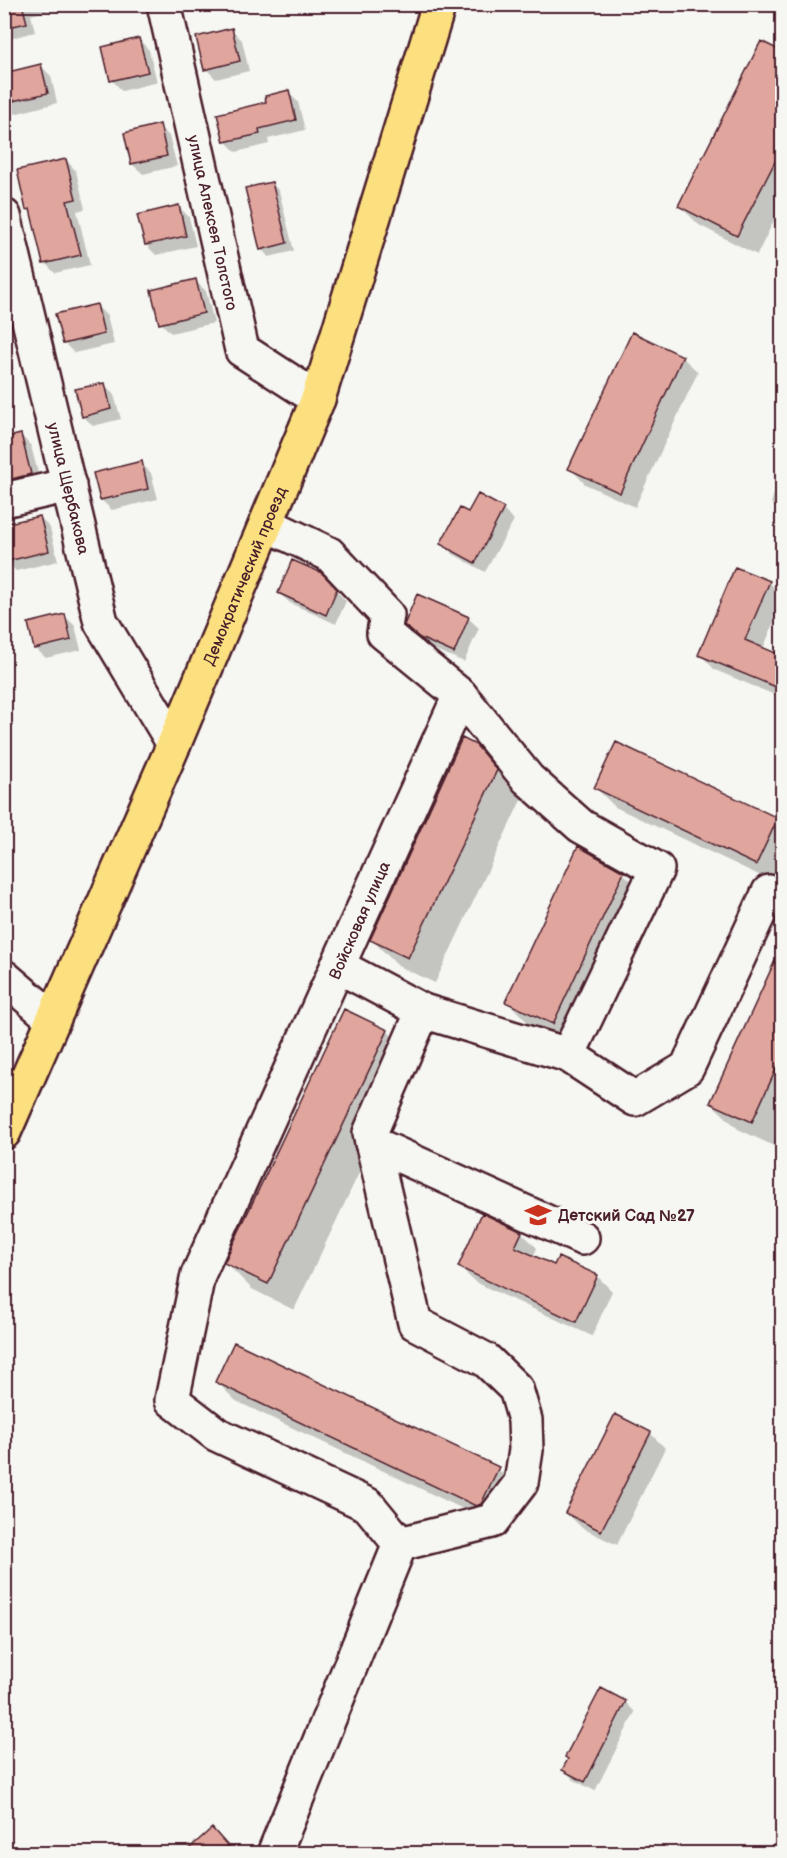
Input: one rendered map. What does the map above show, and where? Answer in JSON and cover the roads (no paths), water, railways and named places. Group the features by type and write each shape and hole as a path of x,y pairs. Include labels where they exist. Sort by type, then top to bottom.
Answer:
{"main road":[{"name":"Демократический проезд","path":"4,1132 174,744 318,399 439,4"}],"street":[{"name":"улица Алексея Толстого","path":"164,4 242,350 318,399"},
{"name":"улица Щербакова","path":"4,216 101,622 174,744"},
{"path":"4,500 69,485"},
{"path":"266,524 329,554 387,615 384,633 460,695 528,779 581,826 657,869 568,1054"},
{"name":"Войсковая улица","path":"400,1544 368,1505 216,1434 172,1400 198,1275 460,695"},
{"path":"338,966 423,1011 568,1054 635,1099 687,1068 769,892"},
{"path":"4,977 53,1019"},
{"path":"274,1854 400,1544 492,1521 521,1483 526,1450 525,1420 516,1389 486,1360 415,1323 372,1143 370,1133 423,1011"},
{"path":"372,1143 582,1238"}],"place":[{"name":"Детский Сад №27","path":"538,1215"}]}
